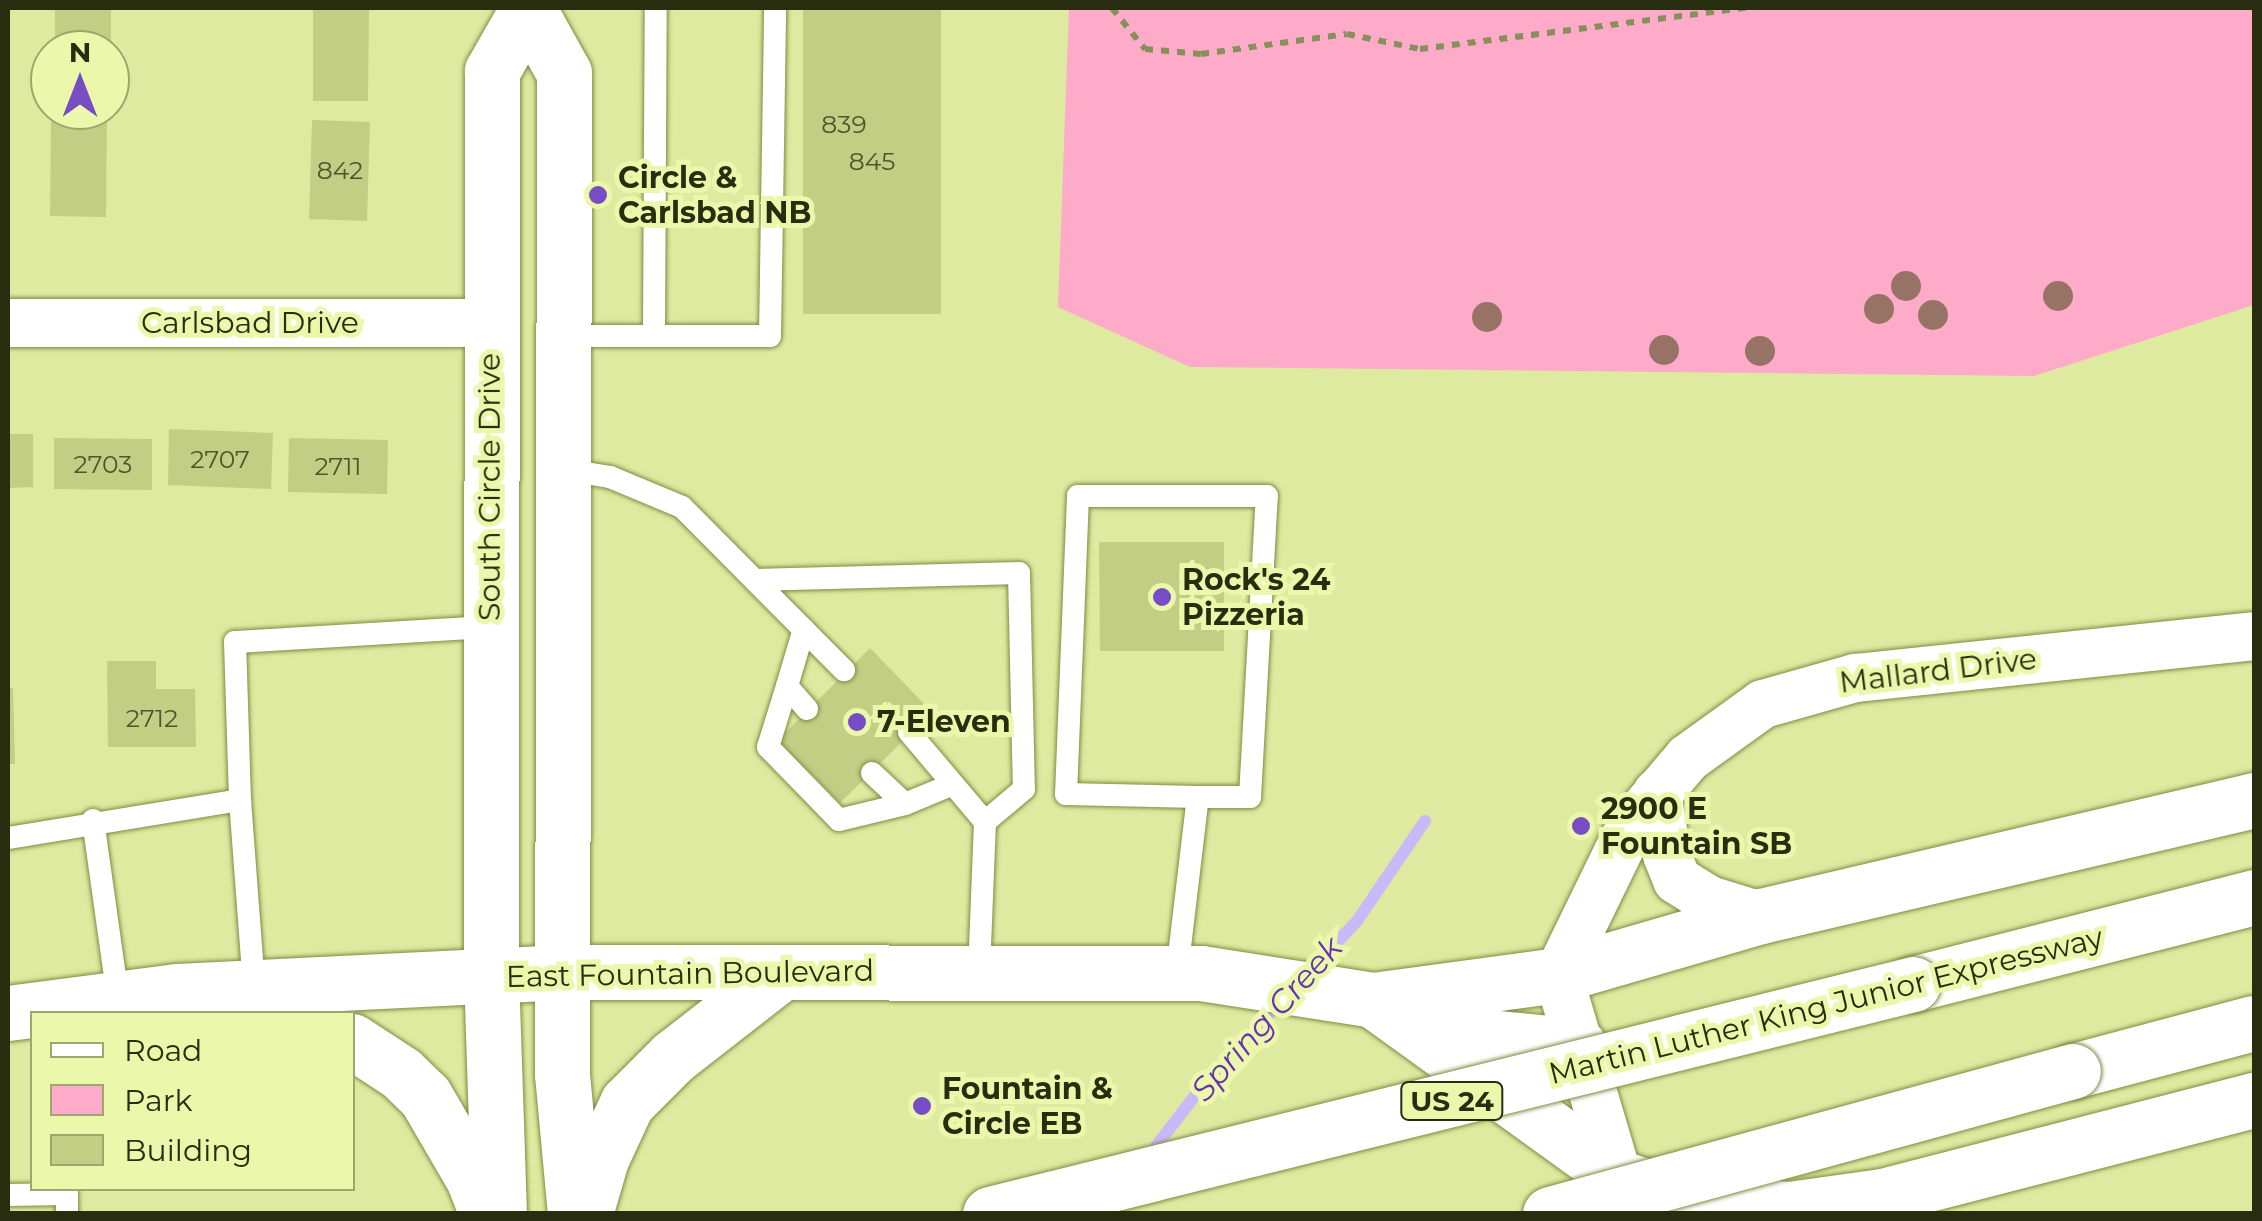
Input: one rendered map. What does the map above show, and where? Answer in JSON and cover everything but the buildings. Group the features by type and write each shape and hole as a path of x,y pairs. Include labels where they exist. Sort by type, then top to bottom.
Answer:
{"main road":[{"name":"South Circle Drive","path":"499,1214 490,976 492,71 528,8"},
{"name":"South Circle Drive","path":"528,8 564,72 562,1074 575,1214"},
{"name":"East Fountain Boulevard","path":"8,1013 118,998 281,995 565,972 979,970 1189,972 1393,1015 1558,975 1761,916 2254,800"},
{"name":"Martin Luther King Junior Expressway","path":"990,1214 2254,898"},
{"path":"585,1214 600,1159 627,1103 673,1056 781,973"},
{"name":"East Fountain Boulevard","path":"1393,1015 1621,1195 1789,1209 1882,1196 2254,1100"},
{"path":"1393,1015 1579,1046"},
{"path":"1550,1214 2254,1022"},
{"path":"355,1043 401,1073 425,1096 474,1178 488,1214"}],"street":[{"name":"Carlsbad Drive","path":"8,324 492,323"},
{"name":"Mallard Drive","path":"1558,975 1609,863 1656,793 1688,758 1763,704 1855,678 2254,636"},
{"path":"1656,793 1667,855 1678,880 1709,900 1761,916"},
{"path":"1558,975 1621,1195"}],"lane":[{"path":"654,336 656,8"},
{"path":"563,336 770,336 774,8"},
{"path":"562,469 610,477 682,507 844,670"},
{"path":"1078,496 1267,496 1250,797 1198,797 1066,794 1078,496"},
{"path":"755,580 1019,574 1024,789 986,822"},
{"path":"281,995 240,800 235,642 489,627"},
{"path":"804,629 768,748 839,820 905,804 951,785"},
{"path":"787,686 807,708"},
{"path":"908,732 986,822 979,970"},
{"path":"872,773 905,804"},
{"path":"1189,972 1198,797"},
{"path":"8,838 93,820 240,800"},
{"path":"93,820 118,998"},
{"path":"8,1195 67,1194 67,1214"}],"path":[{"path":"1112,8 1145,48 1201,54 1347,34 1420,48 1745,8"}],"green space":[{"path":"1069,8 2254,8 2254,305 2034,376 1190,367 1058,307"}],"waterway":[{"name":"Spring Creek","path":"1308,973 1357,921 1425,821"},
{"name":"Spring Creek","path":"1147,1158 1207,1080 1280,1002"}],"place":[{"name":"Circle & Carlsbad NB","path":"598,195"},
{"name":"Rock's 24 Pizzeria","path":"1162,597"},
{"name":"7-Eleven","path":"857,722"},
{"name":"2900 E Fountain SB","path":"1581,826"},
{"name":"Fountain & Circle EB","path":"922,1106"}]}
